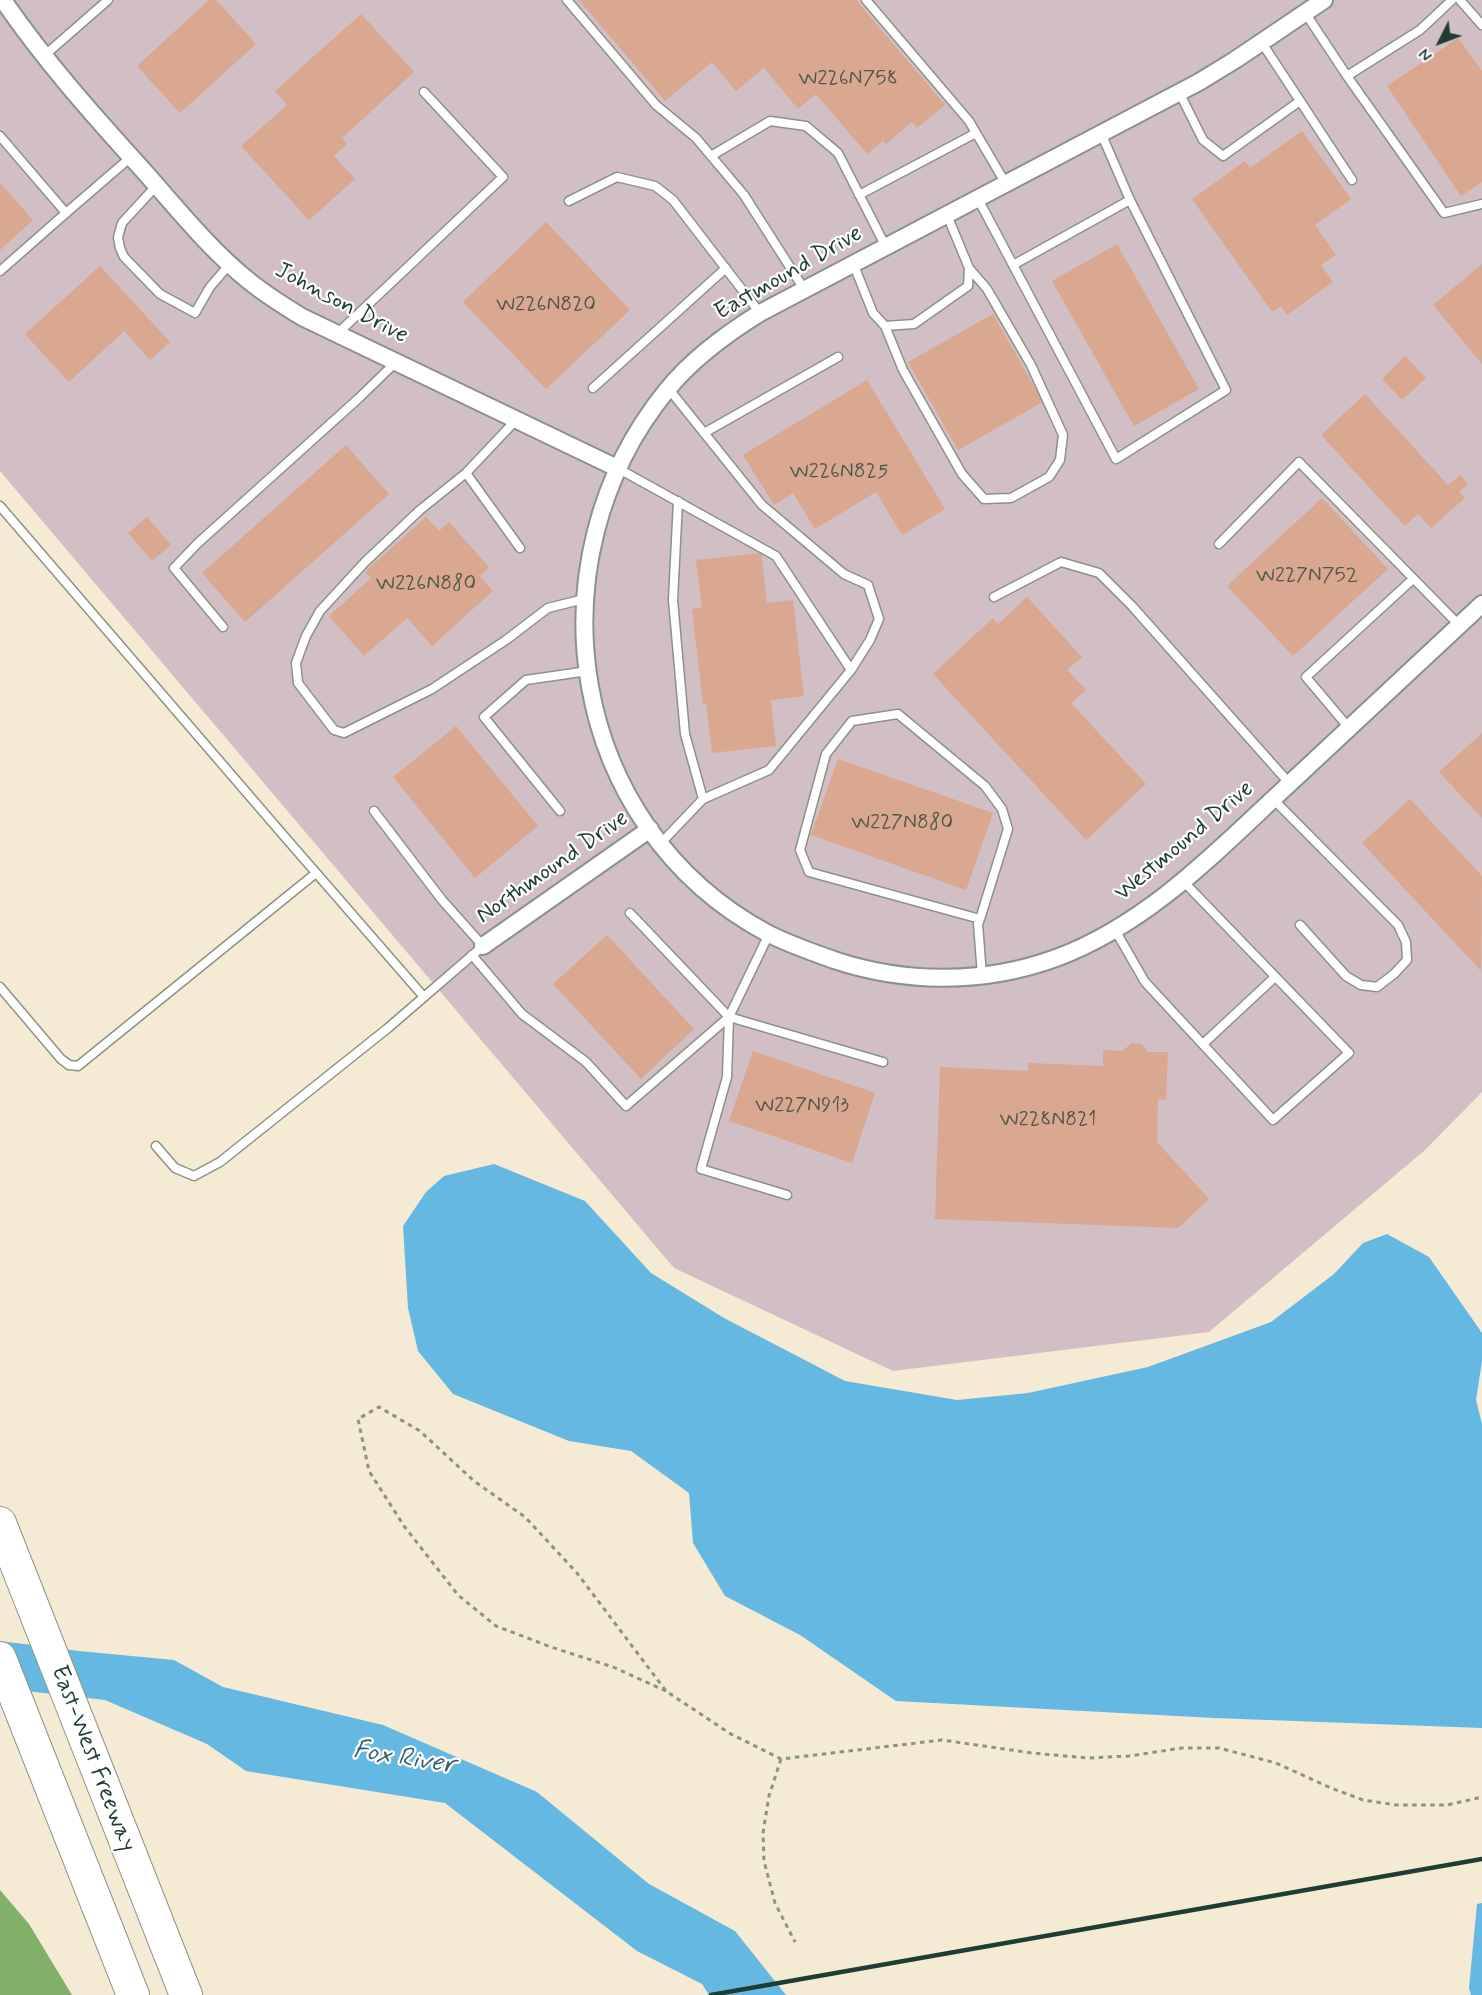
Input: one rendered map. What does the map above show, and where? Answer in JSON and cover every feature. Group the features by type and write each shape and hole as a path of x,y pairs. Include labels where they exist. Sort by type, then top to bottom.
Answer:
{"highway":[{"name":"East-West Freeway","path":"0,1523 186,1995"},
{"name":"East-West Freeway","path":"0,1658 133,1995"}],"street":[{"name":"Eastmound Drive","path":"650,829 633,805 608,756 600,733 588,671 584,599 591,551 601,514 619,469 647,418 668,388 686,369 719,342 760,314 1179,92 1262,43 1324,0"},
{"name":"Johnson Drive","path":"4,8 81,100 229,265 271,298 302,316 619,469"},
{"name":"Westmound Drive","path":"650,829 684,870 709,894 769,934 816,954 882,973 948,978 1000,973 1055,958 1087,945 1145,911 1183,881 1290,784 1482,604"},
{"name":"Northmound Drive","path":"477,950 650,829"}],"lane":[{"path":"45,55 108,0"},
{"path":"567,0 656,105 696,138 744,195 804,289"},
{"path":"866,0 969,121 1006,184"},
{"path":"1347,76 1420,30 1452,0"},
{"path":"1460,0 1482,25"},
{"path":"1306,14 1444,213 1482,204"},
{"path":"1262,43 1352,180"},
{"path":"338,333 503,177 424,92"},
{"path":"1179,92 1203,140 1223,156 1300,101"},
{"path":"711,156 770,121 806,126 838,153 886,247"},
{"path":"859,195 976,133"},
{"path":"978,198 1116,459 1226,390 1130,200 1101,133"},
{"path":"0,136 66,213"},
{"path":"0,271 131,157"},
{"path":"569,201 617,177 655,186 673,200 760,314"},
{"path":"157,185 122,223 118,237 124,257 160,294 195,313 210,287 229,265"},
{"path":"1013,265 1130,200"},
{"path":"854,263 873,313 885,326 903,370 962,474 984,499 1011,498 1049,477 1060,460 1063,435 1031,364 987,289 969,268 947,215"},
{"path":"593,388 726,268"},
{"path":"885,326 914,324 932,312 968,286 969,268"},
{"path":"704,433 838,357"},
{"path":"223,627 174,568 198,543 359,398 396,361"},
{"path":"661,843 703,799 769,770 851,670 870,640 879,619 868,585 844,574 762,505 668,388"},
{"path":"517,419 466,473 420,510 365,562 320,611 306,636 296,663 298,683 334,730 344,733 432,689 506,640 548,608 584,599"},
{"path":"1220,544 1299,462 1459,625"},
{"path":"619,469 776,555 851,670"},
{"path":"466,473 520,548"},
{"path":"678,501 673,600 685,734 703,799"},
{"path":"0,507 424,996"},
{"path":"994,597 1061,562 1099,573 1132,606 1290,784"},
{"path":"1349,728 1306,677 1413,579"},
{"path":"560,811 484,717 526,680 588,671"},
{"path":"980,919 809,872 800,850 826,754 852,720 898,714 986,786 1002,808 1008,829 980,919 978,924 982,975"},
{"path":"1273,799 1398,925 1406,942 1407,960 1377,987 1361,985 1346,976 1300,925"},
{"path":"374,811 442,900 522,1014 586,1062 626,1106 729,1017 769,934"},
{"path":"0,987 61,1059 69,1065 78,1066 316,873"},
{"path":"1115,930 1145,982 1273,1120 1349,1053 1183,881"},
{"path":"630,913 729,1017 883,1062"},
{"path":"156,1146 175,1168 194,1176 220,1162 388,1028 477,950"},
{"path":"1203,1044 1275,977"},
{"path":"729,1017 727,1077 701,1169 788,1195"}],"path":[{"path":"666,1691 578,1574 525,1517 474,1481 420,1431 379,1407 358,1419 369,1470 404,1526 458,1595 496,1626 613,1667 666,1691 729,1732 781,1759 942,1740 1032,1753 1088,1758 1129,1756 1182,1748 1219,1748 1276,1763 1363,1800 1396,1805 1447,1805 1482,1797"},
{"path":"781,1759 769,1796 763,1833 764,1861 775,1903 795,1942"}],"shaded area":[{"path":"0,0 1482,0 1482,1092 1425,1150 1209,1332 893,1371 674,1268 0,471"}],"green space":[{"path":"0,1890 29,1924 72,1995 0,1995"}],"water":[{"path":"494,1164 585,1201 651,1273 724,1318 845,1381 957,1400 1028,1393 1148,1367 1271,1322 1334,1274 1363,1243 1387,1234 1429,1257 1482,1333 1482,1361 1476,1400 1482,1424 1482,1728 1214,1718 896,1701 800,1635 725,1596 693,1543 689,1493 631,1451 569,1441 453,1394 418,1351 408,1308 403,1226 426,1192 444,1176"},
{"name":"Fox River","path":"0,1641 174,1660 223,1687 383,1725 537,1792 649,1884 735,1931 786,1995 709,1995 702,1984 637,1951 445,1803 246,1771 207,1744 105,1700 0,1688"},
{"path":"1482,1903 1482,1995 1471,1995 1469,1988 1477,1904"}],"building":[{"path":"209,0 216,0 256,44 180,113 137,66"},
{"path":"579,0 856,0 945,105 917,128 912,122 886,144 883,141 867,154 816,94 798,109 764,68 736,91 712,62 665,101"},
{"path":"361,14 414,72 342,138 347,144 334,156 355,179 309,220 241,146 287,105 275,91"},
{"path":"1458,38 1482,71 1482,182 1461,196 1387,86"},
{"path":"1302,131 1351,199 1315,225 1336,255 1321,265 1333,282 1287,315 1281,306 1272,312 1192,199 1245,161 1250,168"},
{"path":"0,183 33,220 0,250"},
{"path":"546,222 630,310 546,389 463,302"},
{"path":"1117,244 1199,389 1134,426 1052,281"},
{"path":"1482,264 1482,364 1433,305"},
{"path":"100,266 170,342 150,360 124,331 69,382 25,334"},
{"path":"993,314 1043,402 958,450 908,362"},
{"path":"1405,356 1426,378 1402,400 1382,379"},
{"path":"867,380 945,509 902,535 876,492 815,529 793,493 774,505 743,455"},
{"path":"1365,394 1448,485 1460,475 1468,484 1459,492 1465,498 1431,528 1418,514 1405,526 1321,435"},
{"path":"346,445 389,494 245,622 202,573"},
{"path":"1322,498 1388,569 1293,656 1227,586"},
{"path":"147,517 171,545 152,561 128,533"},
{"path":"426,517 439,531 449,522 489,567 480,576 493,591 432,646 407,618 364,656 329,616 371,578 365,572"},
{"path":"761,553 767,603 793,600 804,696 771,700 776,746 712,753 706,704 703,704 692,609 702,608 696,560"},
{"path":"1027,597 1082,657 1067,670 1086,690 1071,703 1146,784 1086,840 933,674 993,618 998,624"},
{"path":"456,726 538,826 475,878 393,777"},
{"path":"1482,733 1482,818 1439,772"},
{"path":"838,759 993,813 966,890 811,835"},
{"path":"1410,799 1482,876 1481,971 1362,843"},
{"path":"607,935 694,1029 641,1079 553,984"},
{"path":"1131,1043 1141,1044 1148,1052 1168,1052 1166,1100 1158,1099 1157,1142 1209,1199 1178,1228 935,1219 940,1067 1028,1071 1028,1063 1103,1066 1103,1050 1123,1051"},
{"path":"753,1051 875,1093 852,1163 729,1121"}],"railway":[{"path":"711,1995 1482,1859"}]}
